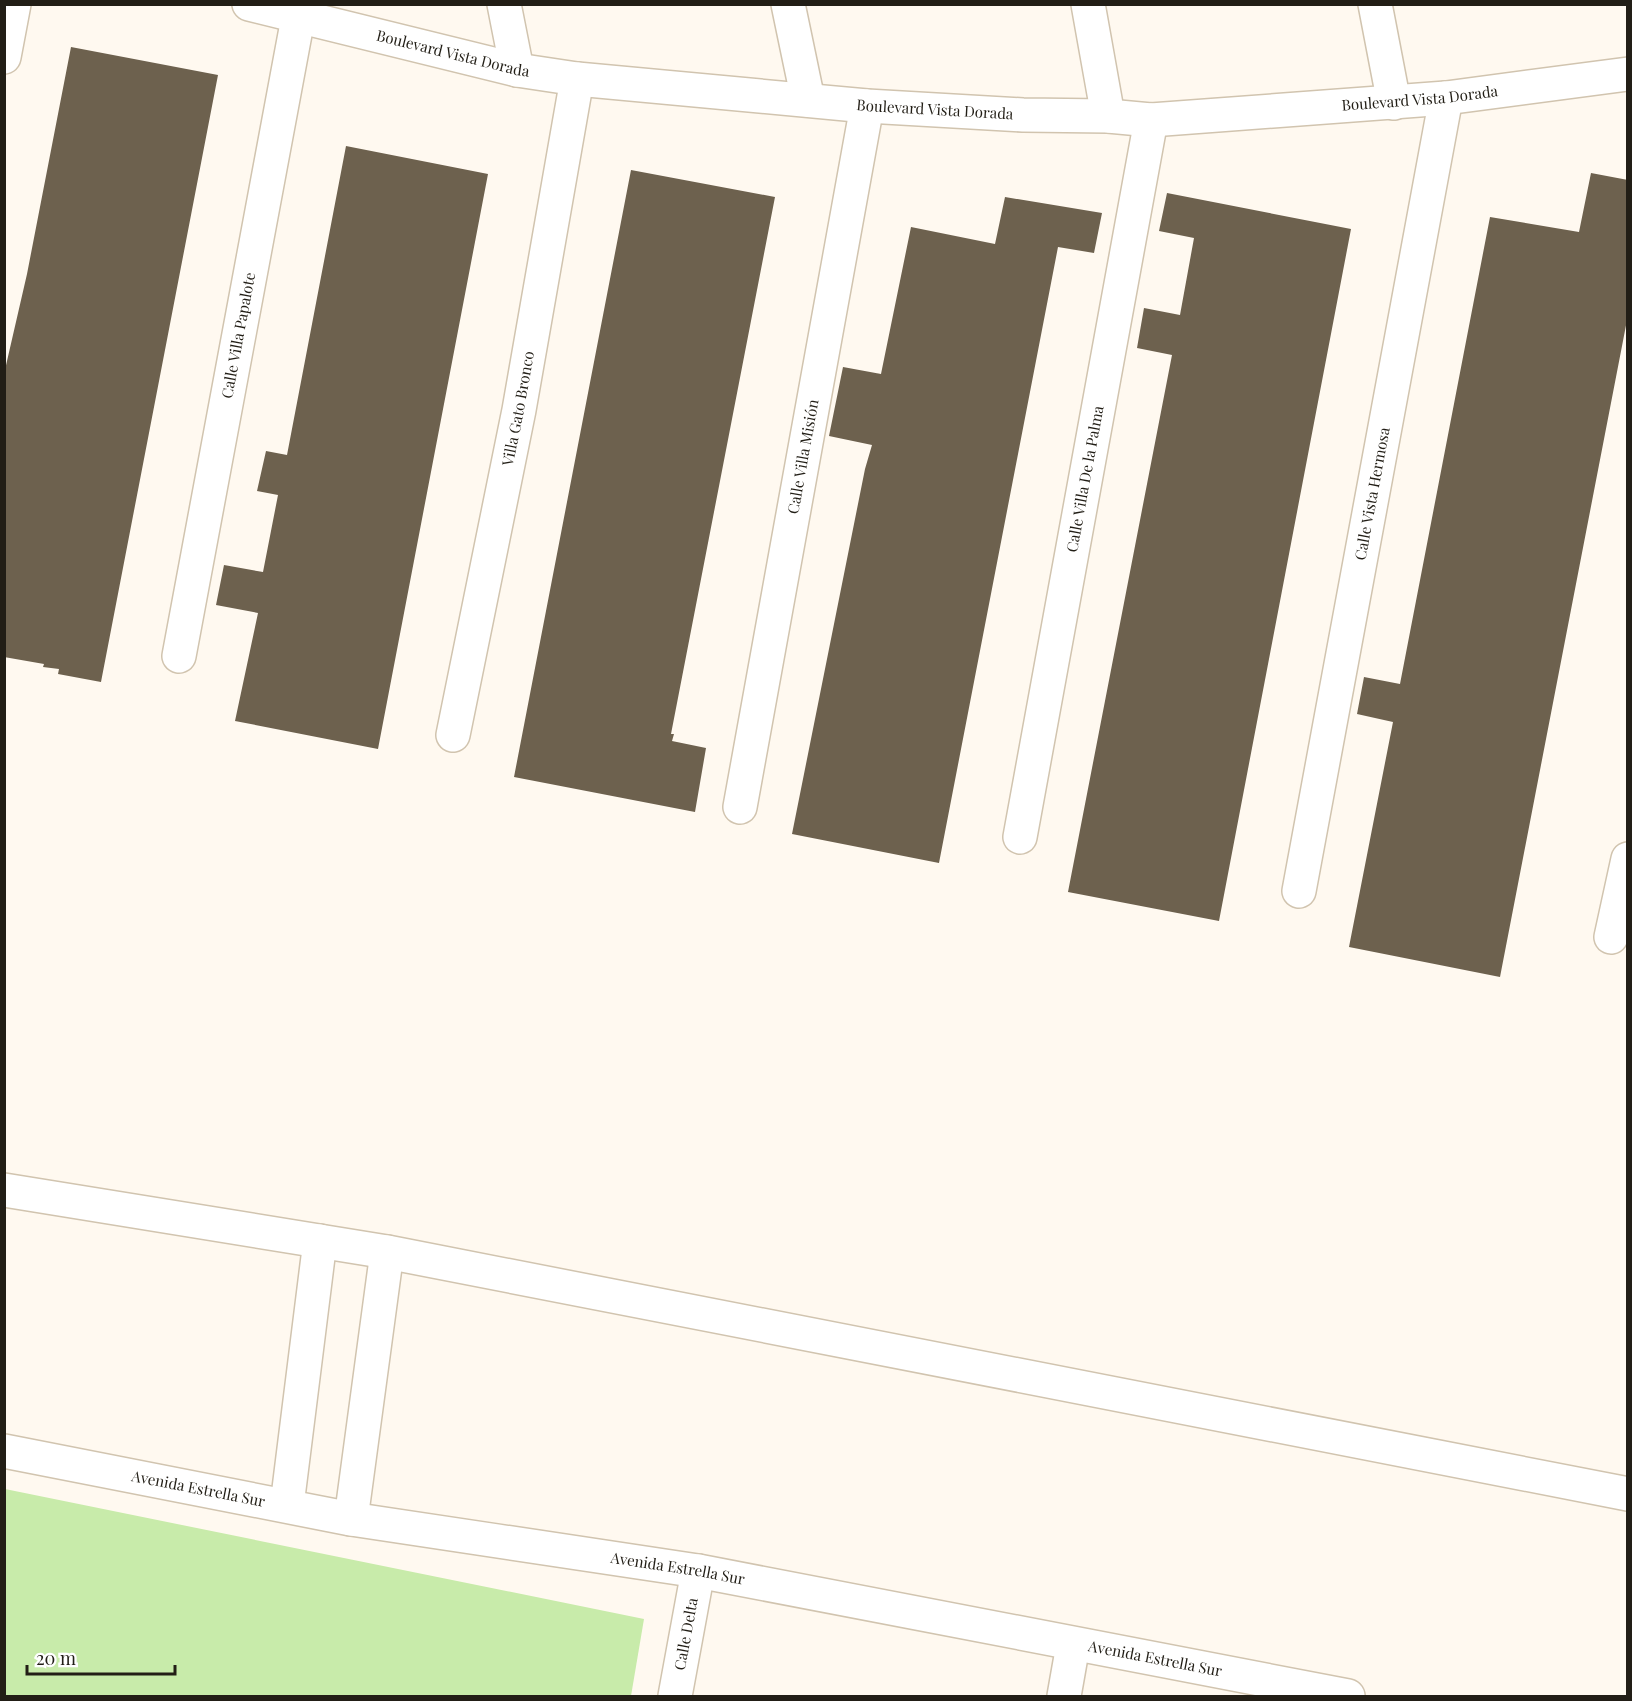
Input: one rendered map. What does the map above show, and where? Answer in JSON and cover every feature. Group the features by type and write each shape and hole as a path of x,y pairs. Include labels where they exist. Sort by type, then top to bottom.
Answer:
{"street":[{"path":"4,57 14,4"},
{"name":"Boulevard Vista Dorada","path":"249,4 298,18 517,70 577,79 867,106 1023,115 1108,116 1151,120 1446,98 1628,74"},
{"path":"504,4 517,70"},
{"path":"788,4 808,100"},
{"path":"1088,4 1108,116"},
{"path":"1375,4 1394,103"},
{"name":"Calle Villa Papalote","path":"179,656 298,18"},
{"name":"Villa Gato Bronco","path":"453,735 519,410 577,79"},
{"name":"Calle Vista Hermosa","path":"1299,891 1446,98"},
{"name":"Calle Villa Misión","path":"740,807 867,106"},
{"name":"Calle Villa De la Palma","path":"1020,837 1151,120"},
{"path":"1611,937 1628,859"},
{"path":"4,1190 387,1252 1628,1494"},
{"path":"286,1505 320,1241"},
{"path":"351,1519 387,1252"},
{"name":"Avenida Estrella Sur","path":"4,1450 351,1519 698,1571 1073,1645 1348,1696"},
{"name":"Calle Delta","path":"675,1696 698,1571"},
{"path":"1065,1696 1073,1645"}],"green space":[{"path":"5,1489 644,1619 631,1696 5,1696"}],"building":[{"path":"71,47 218,75 101,682 58,674 59,669 43,667 44,664 4,657 4,374 27,274"},
{"path":"346,146 488,174 378,749 235,721 258,613 216,605 224,565 263,572 278,495 257,491 266,451 287,455"},
{"path":"631,170 775,197 671,734 674,734 672,741 706,748 695,812 514,777"},
{"path":"1591,173 1628,180 1628,315 1500,977 1349,947 1393,722 1357,714 1364,677 1400,684 1490,217 1579,232"},
{"path":"1167,193 1351,229 1219,921 1068,892 1172,355 1137,348 1144,308 1180,315 1194,238 1159,231"},
{"path":"1005,197 1102,213 1094,253 1058,247 939,863 792,834 865,469 872,445 829,436 843,367 881,374 911,227 995,244"}]}
